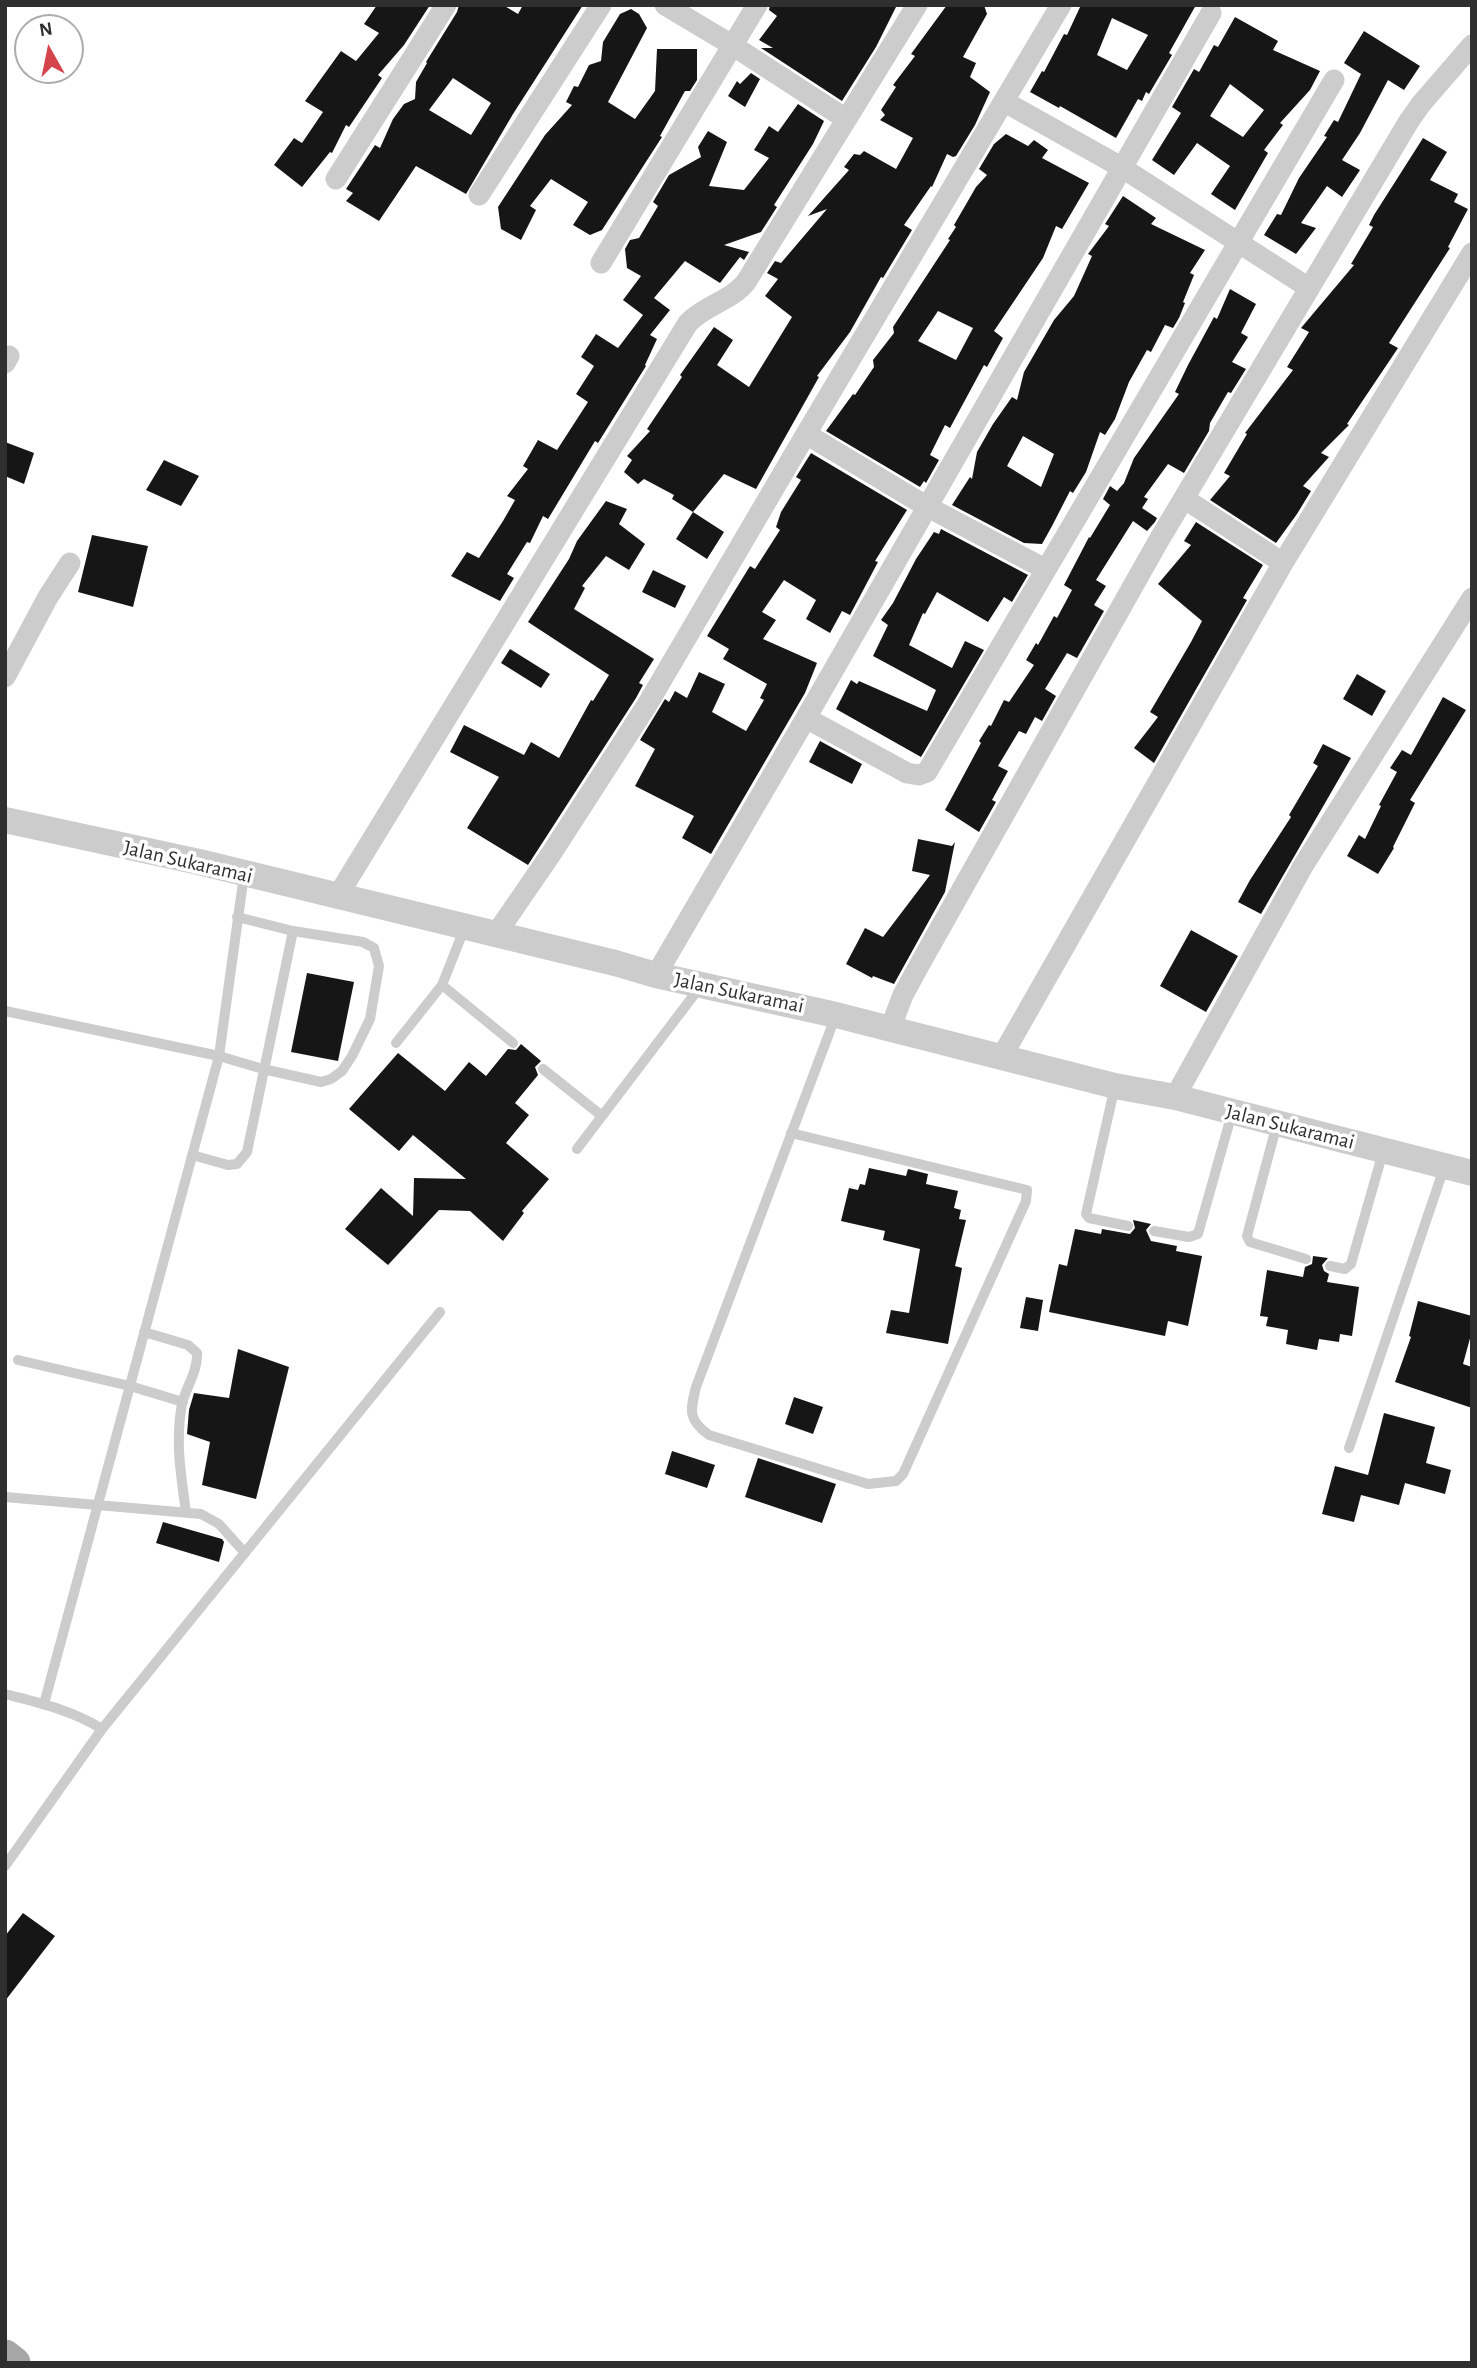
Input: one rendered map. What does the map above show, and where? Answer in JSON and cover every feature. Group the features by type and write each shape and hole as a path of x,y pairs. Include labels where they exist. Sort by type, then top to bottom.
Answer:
{"main road":[{"path":"5,2356 14,2363"}],"street":[{"path":"337,179 446,5"},
{"path":"479,195 601,5"},
{"path":"665,5 846,119"},
{"path":"601,263 757,5"},
{"path":"337,897 688,323 698,313 738,293 746,282 917,5"},
{"path":"496,934 551,854 668,671 1061,5"},
{"path":"656,975 1211,13"},
{"path":"890,1029 903,995 921,962 1132,589 1309,288 1409,121 1472,45"},
{"path":"806,718 907,773 919,775 927,772 1334,80"},
{"path":"1005,102 1121,167 1309,288"},
{"path":"1002,1056 1283,563 1472,253"},
{"path":"806,434 926,506 1045,569"},
{"path":"1185,499 1283,563"},
{"path":"5,677 69,563"},
{"path":"1175,1097 1303,866 1472,597"},
{"name":"Jalan Sukaramai","path":"5,820 199,862 656,975 836,1015 1115,1086 1175,1097 1472,1173"}],"lane":[{"path":"44,1704 219,1056 244,875"},
{"path":"5,1011 219,1056 321,1082 331,1079 342,1071 352,1056 370,1019 379,966 374,948 363,943 293,931 237,917"},
{"path":"396,1043 442,985 465,927"},
{"path":"192,1155 228,1165 237,1164 247,1152 262,1069 293,931"},
{"path":"442,985 513,1044"},
{"path":"577,1149 702,985"},
{"path":"791,1133 1027,1190 1026,1201 915,1450 903,1474 896,1481 868,1483 709,1435 698,1427 692,1418 691,1404 695,1387 791,1133 836,1015"},
{"path":"543,1069 602,1116"},
{"path":"1115,1086 1086,1214 1089,1218 1128,1226"},
{"path":"1154,1231 1189,1237 1198,1234 1232,1112"},
{"path":"1277,1124 1247,1236 1250,1242 1306,1259"},
{"path":"1330,1266 1345,1269 1353,1261 1384,1150"},
{"path":"1349,1448 1445,1165"},
{"path":"6,1862 102,1729 440,1312"},
{"path":"144,1332 188,1345 197,1353 198,1362 183,1402 178,1433 178,1454 186,1512"},
{"path":"18,1360 130,1385 183,1402"},
{"path":"5,1497 201,1514 219,1524 245,1553"},
{"path":"5,1694 84,1718 102,1729"}],"building":[{"path":"377,5 430,5 404,45 378,75 382,78 349,127 346,125 332,153 330,152 302,187 274,165 294,138 302,143 323,112 305,101 341,51 356,61 379,33 364,24"},
{"path":"459,5 503,5 518,14 523,5 583,5 513,114 466,194 416,166 379,221 346,201 353,193 346,189 375,145 380,148 393,119 404,104 415,99 416,82","holes":["453,78 491,103 471,135 429,110"]},
{"path":"770,5 897,5 876,47 842,101 761,48 773,48 759,40 777,16 769,10"},
{"path":"947,5 984,5 987,14 963,57 976,63 970,77 990,92 975,125 956,156 947,154 932,187 904,225 912,230 850,332 817,376 819,377 756,489 724,474 693,512 672,499 674,495 644,479 638,484 624,472 632,460 627,456 650,431 647,429 682,377 680,375 714,327 733,340 717,365 749,387 792,317 765,296 778,279 767,273 775,261 781,263 827,209 808,216 849,170 844,167 854,154 860,155 864,151 896,169 913,138 880,120 885,115 881,110 896,87 893,85 915,56 911,54"},
{"path":"1081,5 1196,5 1169,53 1172,55 1149,94 1146,92 1142,101 1138,99 1116,138 1030,92 1064,34 1067,35","holes":["1112,18 1148,35 1127,70 1097,55"]},
{"path":"631,9 639,14 647,28 608,102 635,119 655,91 657,49 697,49 697,80 690,91 685,91 660,136 662,137 602,230 590,235 573,225 588,202 551,179 530,206 536,210 521,240 501,229 498,207 545,135 572,105 566,102 574,86 578,87 589,65 601,61 603,42 620,14"},
{"path":"1235,17 1278,41 1273,50 1320,71 1310,90 1280,123 1283,125 1264,150 1268,153 1235,210 1211,194 1230,166 1197,143 1174,175 1152,160 1181,113 1172,107 1194,69 1199,72 1214,45 1218,47","holes":["1230,84 1264,110 1243,137 1210,116"]},
{"path":"1364,31 1420,66 1404,90 1388,80 1360,133 1342,160 1360,170 1342,197 1327,186 1301,223 1316,228 1296,254 1264,235 1277,214 1281,215 1299,178 1327,137 1324,136 1334,120 1338,122 1361,74 1344,63"},
{"path":"751,73 760,79 745,107 728,96 737,81 740,84"},
{"path":"798,104 824,121 813,144 774,205 777,207 761,232 724,245 749,252 744,260 740,257 720,283 685,261 654,298 670,310 650,335 657,339 646,366 598,443 595,441 548,519 543,516 530,543 527,542 507,574 514,578 500,601 451,576 467,552 479,558 503,521 515,500 507,496 528,469 523,466 538,440 557,450 588,402 576,394 594,366 581,357 596,334 618,348 643,315 623,300 641,276 627,268 625,249 630,240 639,238 658,206 653,202 669,175 701,157 698,147 708,131 727,142 709,186 744,190 769,158 754,150 769,126 778,132"},
{"path":"1006,134 1028,146 1034,140 1048,150 1042,158 1089,183 1062,229 1056,226 1043,258 994,331 1003,338 987,367 984,365 950,428 945,425 930,455 939,460 926,483 924,481 920,487 826,431 874,367 873,360 894,333 893,327 950,240 948,239 956,227 954,225 976,187 987,175 979,169 994,144","holes":["938,311 973,328 956,360 918,341"]},
{"path":"1423,138 1447,152 1430,180 1458,194 1454,202 1468,209 1448,247 1450,248 1389,343 1398,348 1347,424 1349,425 1321,453 1329,457 1303,486 1311,491 1276,543 1210,500 1230,476 1224,473 1247,434 1245,433 1293,370 1287,367 1309,332 1301,328 1354,265 1351,264 1373,227 1369,225 1374,215"},
{"path":"1123,196 1156,218 1151,224 1205,250 1190,273 1194,275 1179,318 1173,328 1165,325 1151,352 1147,350 1129,382 1115,419 1105,435 1100,432 1086,472 1073,493 1070,491 1042,544 1024,543 952,505 970,477 972,479 977,452 993,424 1012,397 1017,400 1024,372 1054,320 1074,296 1092,256 1088,254 1109,226 1105,224","holes":["1023,436 1054,454 1041,487 1007,466"]},
{"path":"1230,289 1256,304 1241,333 1248,337 1232,362 1246,369 1231,393 1228,392 1184,473 1168,464 1144,497 1148,499 1142,508 1157,518 1155,522 1147,531 1133,521 1096,580 1106,586 1094,605 1104,611 1077,658 1067,653 1045,689 1056,696 1042,721 1035,717 1026,734 1019,731 998,766 1008,771 992,800 996,802 979,832 945,810 981,743 979,741 989,725 991,726 1004,700 1009,702 1034,665 1026,660 1054,616 1057,618 1072,590 1064,585 1089,537 1110,505 1103,499 1110,486 1117,491 1124,483 1134,458 1179,394 1175,392 1188,365 1214,317 1217,319"},
{"path":"5,442 34,453 24,484 5,476"},
{"path":"811,453 907,510 875,561 878,562 850,615 842,611 830,633 806,619 816,600 784,580 762,612 776,620 763,639 817,663 805,693 711,854 682,838 694,816 635,786 655,749 640,740 665,699 669,702 675,691 687,698 699,672 725,684 712,712 746,731 764,700 760,698 767,684 723,659 729,649 707,636 750,566 755,569 780,530 776,527 781,512 801,480 796,477"},
{"path":"164,460 199,476 181,506 146,490"},
{"path":"606,501 627,509 619,524 645,544 629,570 606,556 582,586 585,588 574,609 654,659 639,683 643,685 636,698 528,865 467,828 499,777 450,752 464,725 524,755 531,742 559,758 591,700 593,701 609,675 528,622 569,559 577,541"},
{"path":"693,512 724,532 707,559 676,539"},
{"path":"1196,522 1263,565 1243,598 1247,600 1154,763 1134,748 1158,717 1150,712 1202,621 1158,584 1191,545 1184,541"},
{"path":"941,529 1028,575 1012,602 1004,597 988,622 937,592 925,614 923,613 909,645 952,668 965,641 984,650 921,757 836,709 851,680 927,711 936,690 873,656 888,625 881,620 916,559 934,532 939,534"},
{"path":"92,535 148,546 133,607 78,592"},
{"path":"653,570 686,586 675,608 642,592"},
{"path":"510,649 550,674 541,688 501,663"},
{"path":"1357,674 1386,691 1372,716 1343,699"},
{"path":"1443,697 1466,710 1410,800 1415,803 1394,848 1378,874 1347,856 1359,835 1365,839 1397,772 1390,768 1402,750 1411,755"},
{"path":"820,741 862,764 852,784 809,762"},
{"path":"1323,744 1351,758 1261,914 1238,902 1291,817 1289,815 1318,766 1313,763"},
{"path":"918,839 952,846 955,842 945,892 894,984 873,976 872,978 846,964 865,928 883,937 930,875 912,871"},
{"path":"1191,930 1238,956 1206,1012 1160,986"},
{"path":"307,973 354,982 338,1061 291,1052"},
{"path":"521,1044 541,1061 535,1067 538,1075 515,1103 529,1115 506,1143 549,1179 522,1211 524,1213 503,1241 470,1211 439,1210 388,1265 345,1229 381,1188 413,1216 414,1178 466,1179 413,1135 399,1151 349,1109 398,1053 445,1091 469,1062 486,1076 508,1049 516,1050"},
{"path":"869,1168 906,1176 908,1169 928,1174 926,1184 958,1191 954,1208 961,1210 959,1219 966,1220 955,1266 962,1268 948,1344 886,1333 891,1310 909,1313 920,1249 883,1240 885,1231 841,1221 849,1188 858,1190 860,1184 865,1185"},
{"path":"1133,1220 1151,1224 1146,1230 1151,1241 1177,1246 1176,1251 1202,1256 1188,1326 1168,1321 1165,1336 1049,1312 1059,1264 1067,1266 1075,1229 1101,1234 1102,1229 1130,1234 1135,1228"},
{"path":"1313,1256 1328,1258 1322,1265 1324,1271 1329,1274 1327,1282 1359,1287 1352,1336 1340,1334 1339,1342 1319,1339 1317,1350 1286,1344 1288,1330 1266,1326 1268,1317 1260,1316 1267,1270 1303,1277 1305,1267 1312,1264"},
{"path":"1026,1297 1043,1300 1038,1331 1020,1328"},
{"path":"1418,1301 1472,1316 1472,1331 1463,1364 1472,1367 1472,1408 1395,1382 1411,1337 1409,1336"},
{"path":"238,1349 289,1367 256,1499 202,1485 210,1442 187,1434 194,1393 229,1398"},
{"path":"794,1397 823,1407 813,1434 785,1424"},
{"path":"1384,1413 1435,1427 1426,1463 1451,1470 1445,1494 1405,1483 1399,1505 1361,1495 1354,1522 1322,1514 1335,1466 1368,1475"},
{"path":"672,1451 715,1465 707,1488 665,1474"},
{"path":"758,1458 836,1484 822,1523 745,1497"},
{"path":"163,1522 222,1539 224,1542 219,1562 156,1543"},
{"path":"23,1913 55,1936 5,2001 5,1936"}]}
